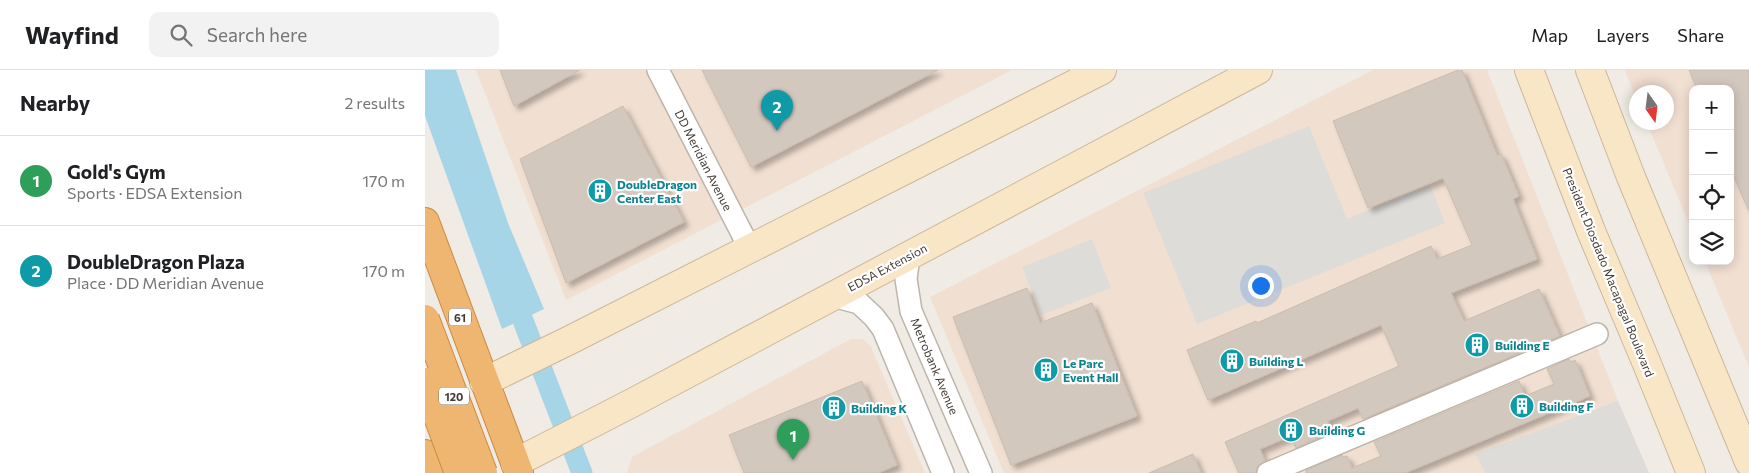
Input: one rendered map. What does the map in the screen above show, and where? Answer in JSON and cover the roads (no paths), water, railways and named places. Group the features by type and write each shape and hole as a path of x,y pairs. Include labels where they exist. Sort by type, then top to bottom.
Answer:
{"highway":[{"name":"61","path":"425,222 431,263 484,382 509,469"},
{"name":"120","path":"425,319 483,473"},
{"name":"120","path":"425,382 459,473"},
{"path":"425,409 484,382"},
{"path":"425,454 432,473"}],"main road":[{"path":"484,382 1102,70"},
{"name":"EDSA Extension","path":"509,469 542,448 909,256 1258,70"},
{"name":"President Diosdado Macapagal Boulevard","path":"1529,70 1591,232 1691,473"},
{"path":"1590,70 1631,177 1749,462"}],"street":[{"name":"DD Meridian Avenue","path":"658,70 750,249"},
{"name":"Metrobank Avenue","path":"909,256 906,279 911,311 981,473"},
{"path":"832,296 859,303 875,318 883,329 943,473"},
{"path":"1268,473 1597,334"}],"water":[{"path":"425,70 456,70 508,223 544,309 502,329 425,116"}],"waterway":[{"path":"512,292 582,473"}],"place":[{"name":"DoubleDragon Plaza","path":"777,131"},
{"name":"DoubleDragon Center East","path":"600,191"},
{"name":"Building E","path":"1477,345"},
{"name":"Building L","path":"1232,361"},
{"name":"Le Parc Event Hall","path":"1046,370"},
{"name":"Building F","path":"1522,406"},
{"name":"Building K","path":"834,408"},
{"name":"Building G","path":"1291,430"},
{"name":"Gold's Gym","path":"793,460"}]}
